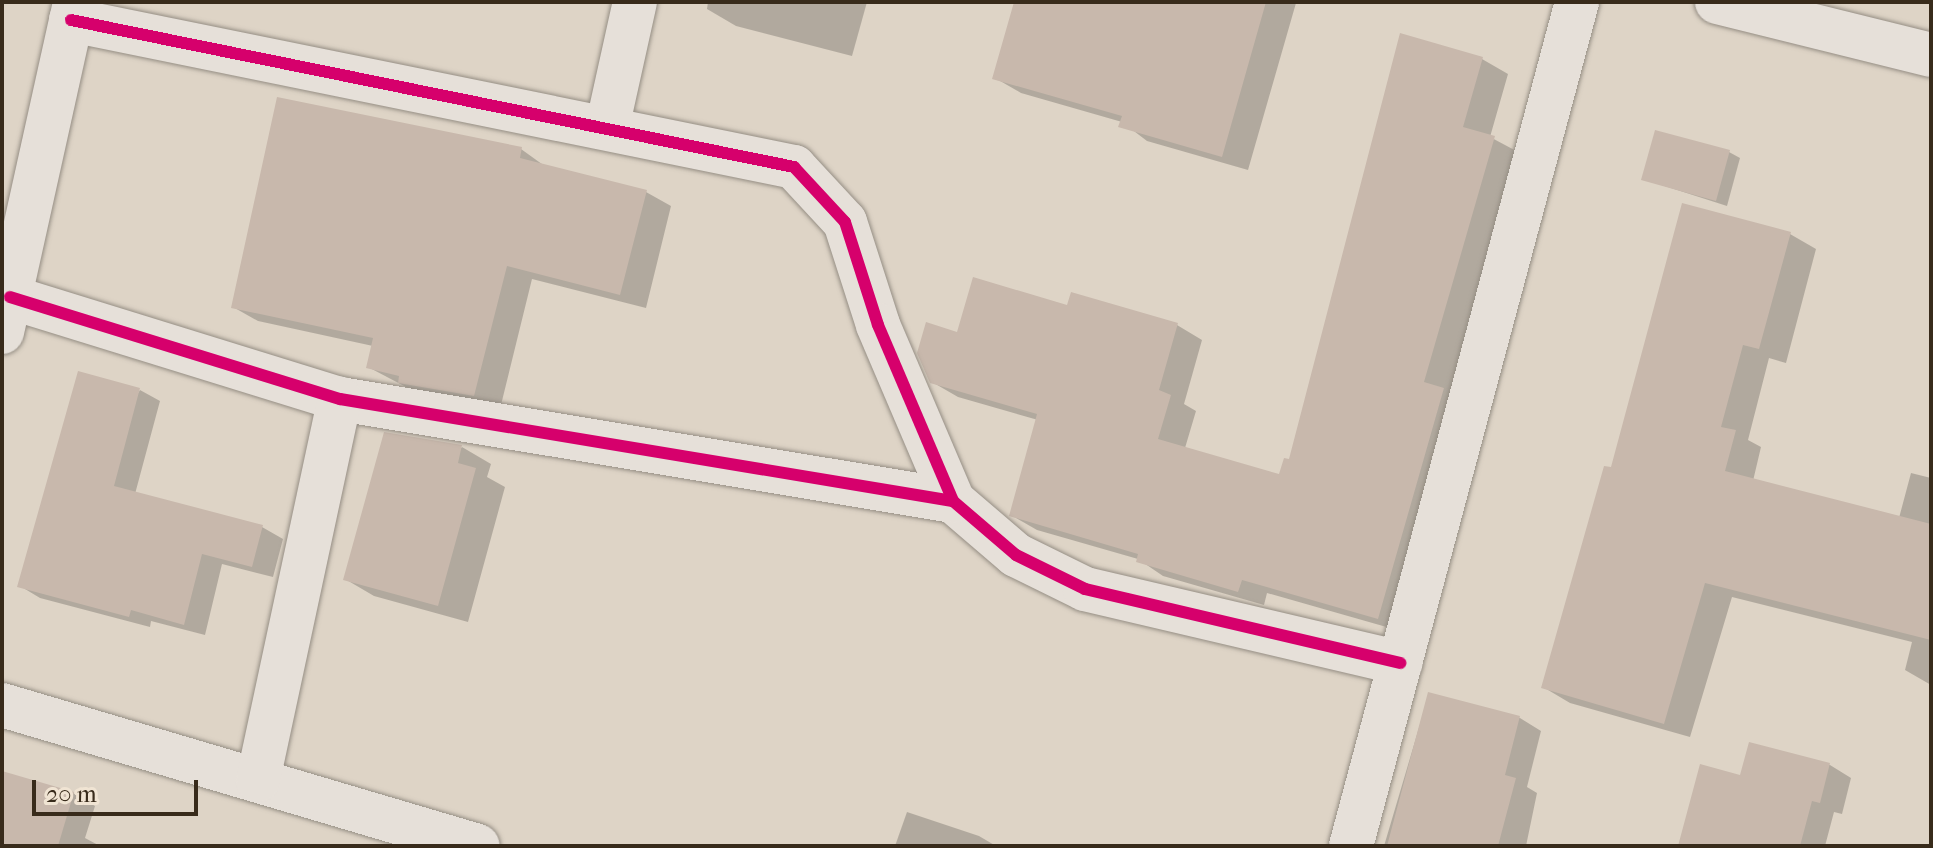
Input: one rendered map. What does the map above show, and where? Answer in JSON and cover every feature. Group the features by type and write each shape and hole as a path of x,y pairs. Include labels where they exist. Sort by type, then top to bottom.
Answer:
{"street":[{"path":"607,128 635,2"},
{"path":"1351,846 1577,2"},
{"path":"1717,2 1931,55"},
{"path":"953,501 340,399 6,314 73,11 794,167 845,222 878,325 953,501 1016,555 1085,589 1400,663"},
{"path":"258,780 340,399"},
{"path":"2,705 478,846"}],"building":[{"path":"1014,2 1266,2 1222,157 1118,127 1122,116 992,79"},
{"path":"1400,33 1483,57 1463,127 1495,136 1424,382 1444,388 1378,619 1242,580 1238,592 1136,562 1138,554 1009,516 1037,414 930,383 917,353 926,322 957,332 973,277 1067,305 1071,292 1178,323 1159,390 1171,395 1158,439 1279,474 1284,458 1289,459"},
{"path":"277,97 522,147 520,158 647,190 620,295 507,266 474,396 398,383 399,376 366,368 373,338 231,308"},
{"path":"1655,130 1730,150 1716,201 1641,180"},
{"path":"1682,203 1791,232 1759,349 1743,345 1721,427 1736,430 1725,471 1931,524 1931,640 1705,583 1664,724 1541,688 1604,466 1611,467"},
{"path":"78,371 140,388 114,486 263,525 252,567 202,554 184,625 131,610 129,617 17,587"},
{"path":"384,432 462,445 458,463 476,468 438,606 343,580"},
{"path":"1428,692 1520,716 1505,775 1516,778 1498,846 1387,846"},
{"path":"1749,742 1830,763 1820,803 1812,801 1800,846 1678,846 1700,764 1740,775"},
{"path":"2,771 74,792 58,846 2,846"}],"cycle path":[{"path":"71,20 794,167 845,222 878,325 953,501 1016,555 1085,589 1400,663"},
{"path":"10,297 340,399 953,501"}]}
